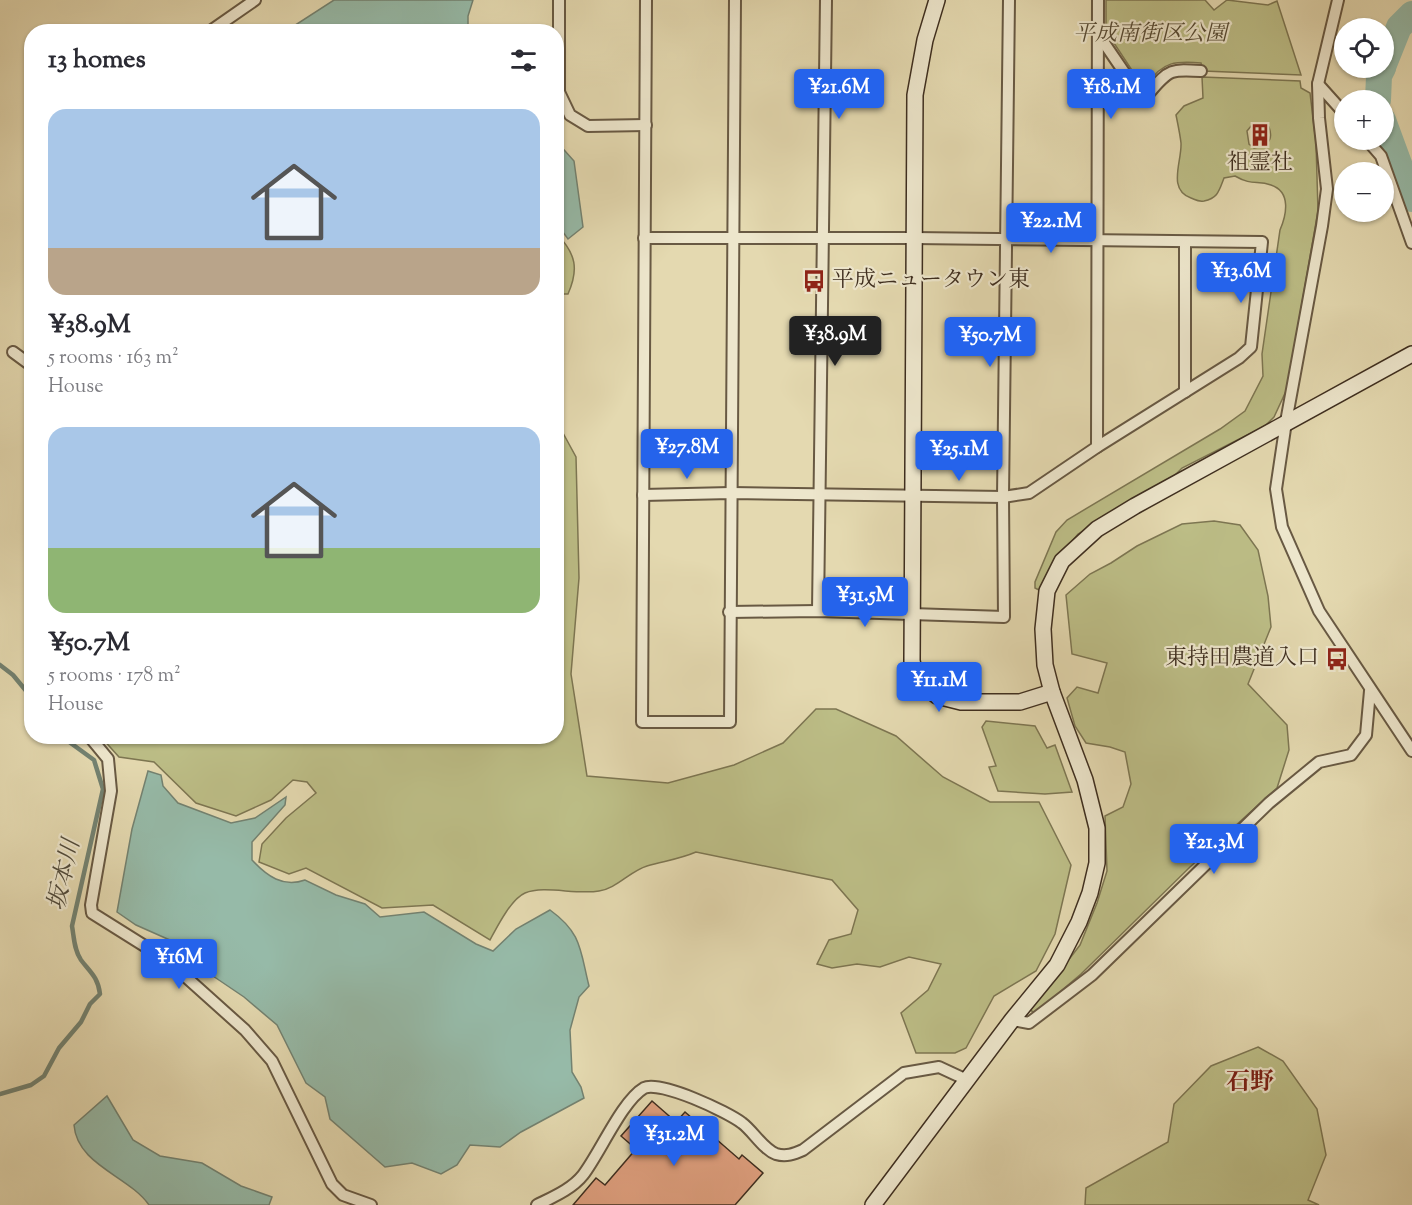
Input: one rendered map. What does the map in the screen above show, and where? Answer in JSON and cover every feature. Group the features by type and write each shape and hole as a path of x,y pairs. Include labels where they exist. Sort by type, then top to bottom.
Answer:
{"street":[{"path":"221,24 255,0"},
{"path":"560,0 560,24"},
{"path":"646,0 642,722 730,722 735,0"},
{"path":"818,611 826,0"},
{"path":"937,0 925,40 915,95 912,661 916,680 937,696 961,702 1020,702 1052,692"},
{"path":"729,612 818,611 913,616 1004,617 1003,497 1009,0"},
{"path":"1097,447 1098,0"},
{"path":"1338,0 1318,84 1318,118 1327,189 1276,489 1282,527 1319,611 1412,751"},
{"path":"1098,34 1139,94 1150,92 1159,79 1177,69 1202,71"},
{"path":"1318,84 1334,102"},
{"path":"564,102 570,115 588,126 646,125"},
{"path":"1376,150 1381,156 1412,243"},
{"path":"643,495 731,493 1003,497 1029,493 1097,447 1239,358 1251,347 1262,242 644,238"},
{"path":"1185,243 1185,392"},
{"path":"13,352 24,360"},
{"path":"873,1205 1012,1020 1057,965 1079,922 1090,893 1097,863 1097,828 1085,780 1052,692 1045,665 1043,628 1047,591 1062,561 1097,529 1412,354"},
{"path":"1012,1020 1029,1023 1092,975 1269,803 1319,762 1351,755 1366,735 1370,691"},
{"path":"96,744 108,759 111,791 91,905 92,913 167,960 245,1030 272,1061 332,1184 343,1195 371,1205"},
{"path":"537,1205 561,1193 582,1177 629,1104 645,1088 661,1086 680,1092 741,1122 775,1153 789,1155 803,1150 904,1072 939,1067 967,1080"}],"green space":[{"name":"平成南街区公園","path":"1106,0 1205,0 1214,10 1227,0 1268,5 1277,1 1301,75 1203,71 1201,63 1185,62 1165,67 1153,76 1148,84 1141,84 1106,31"},
{"path":"1202,77 1300,81 1301,88 1310,93 1316,143 1318,211 1287,389 1274,417 1265,426 1182,468 1170,480 1078,534 1057,559 1043,587 1039,590 1035,588 1035,582 1056,532 1067,520 1220,429 1245,411 1263,376 1262,354 1280,230 1286,205 1285,199 1278,188 1246,181 1235,176 1224,178 1217,193 1209,200 1199,201 1191,198 1179,188 1177,174 1181,143 1176,115 1184,106 1203,98","holes":["1261,123 1269,127 1271,136 1266,144 1254,148 1249,144 1247,131 1252,125"]},
{"path":"564,242 574,262 574,277 568,294 564,294"},
{"path":"564,435 576,457 579,578 571,674 587,776 668,783 734,765 783,743 816,709 836,709 896,736 943,777 990,802 1039,802 1071,865 1055,934 1036,971 994,996 966,1048 955,1053 916,1053 901,1013 928,990 941,964 909,957 880,967 857,964 832,968 817,964 829,940 851,934 858,910 832,880 696,852 641,868 605,890 590,892 541,890 525,893 510,907 490,940 433,905 382,908 306,868 289,874 259,862 262,844 286,818 316,793 307,782 293,780 271,800 236,816 196,803 154,762 119,757 107,744 564,744"},
{"path":"1214,521 1240,525 1258,550 1268,596 1271,627 1248,684 1287,725 1289,750 1277,788 1190,867 1081,974 1035,1013 1030,1010 1080,945 1107,871 1105,816 1123,807 1131,784 1125,752 1086,743 1075,726 1067,698 1077,687 1098,693 1107,663 1072,654 1066,595 1090,574 1137,546 1182,524"},
{"path":"986,721 1035,726 1047,748 1055,745 1072,792 1045,794 998,791 989,767 996,766 982,727"},
{"path":"1258,1047 1283,1061 1317,1109 1326,1155 1308,1200 1319,1205 1085,1205 1086,1188 1168,1142 1174,1104 1211,1066"}],"shaded area":[{"path":"334,0 473,0 468,24 297,24"},
{"path":"564,150 574,161 583,227 568,239 564,234"},
{"path":"148,771 161,775 163,786 178,803 231,823 255,818 286,797 285,805 252,842 252,860 276,879 290,882 305,880 336,895 365,904 380,917 424,912 476,944 493,951 516,929 550,910 574,935 581,952 589,986 579,997 570,1030 572,1072 581,1087 584,1098 521,1132 500,1147 470,1145 457,1165 441,1174 412,1163 385,1167 330,1119 325,1097 306,1083 277,1025 244,997 210,974 172,941 136,925 117,912 132,829"},
{"path":"107,1096 133,1140 160,1156 202,1163 241,1186 272,1197 269,1205 149,1205 129,1186 94,1160 77,1139 74,1125"}],"building":[{"path":"652,1101 676,1122 685,1112 739,1159 742,1155 763,1173 735,1205 573,1205 596,1178 605,1185 636,1149 621,1136"}],"waterway":[{"path":"1394,40 1399,27 1412,14"},
{"path":"1378,90 1379,78"},
{"path":"1394,150 1412,199"},
{"name":"坂本川","path":"0,665 13,675 24,688"},
{"name":"坂本川","path":"0,1094 31,1085 44,1076 59,1048 81,1022 90,1004 100,994 95,979 77,952 72,926 103,789 94,760 72,744"}],"place":[{"name":"祖霊社","path":"1260,135"},
{"name":"平成ニュータウン東","path":"814,281"},
{"name":"東持田農道入口","path":"1337,659"}],"district":[{"name":"石野","path":"1250,1083"}]}
